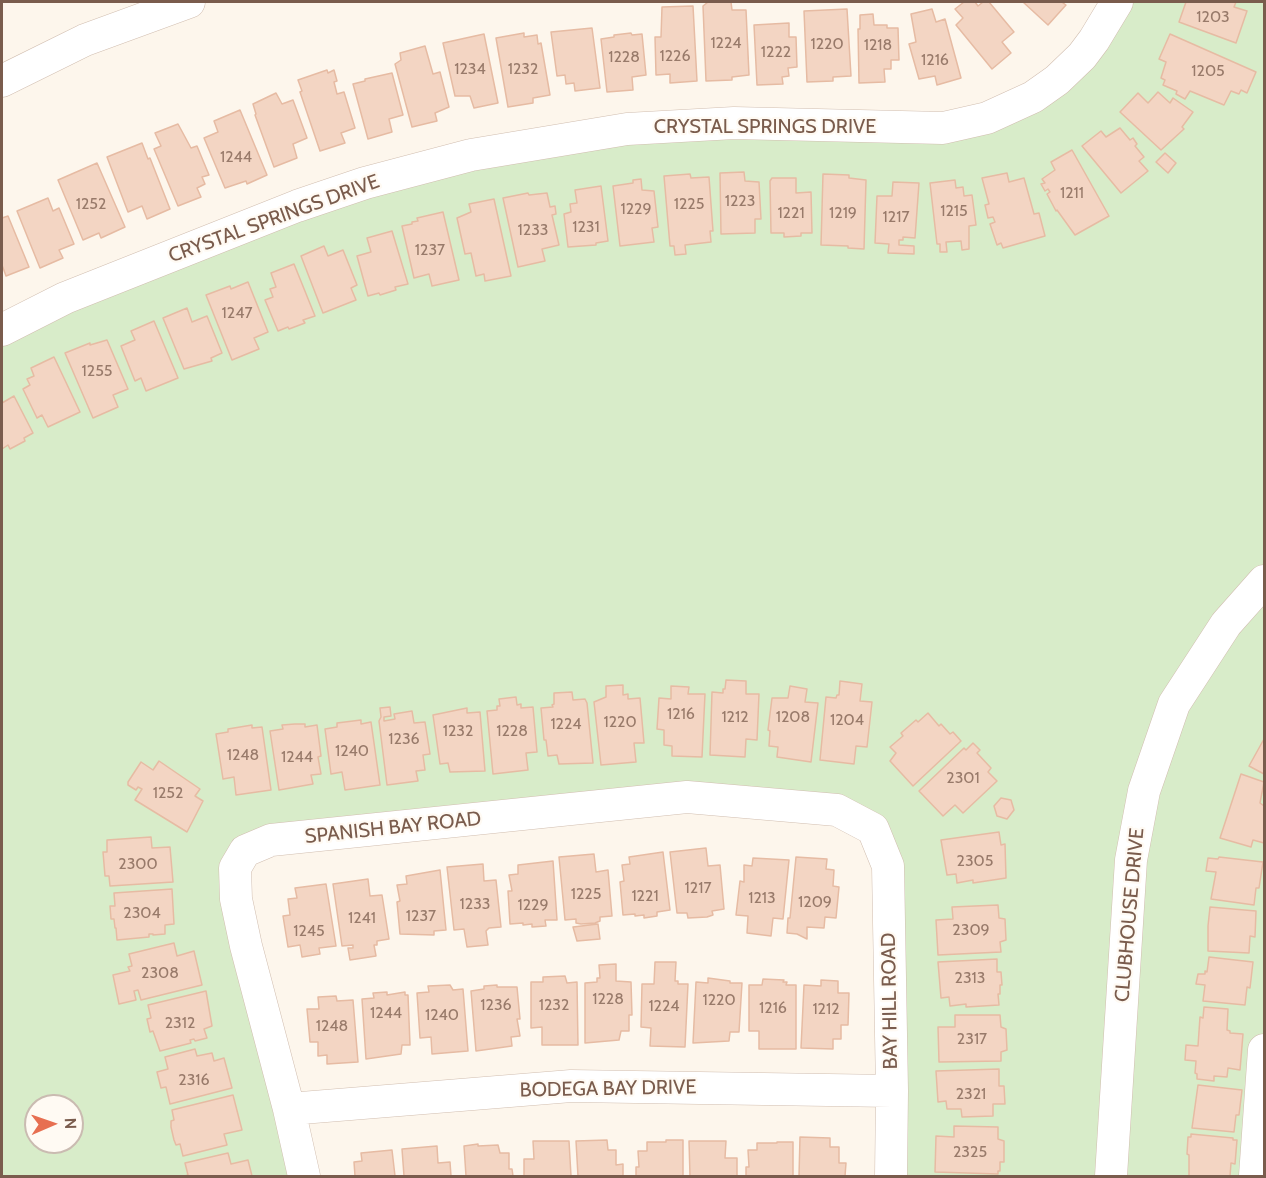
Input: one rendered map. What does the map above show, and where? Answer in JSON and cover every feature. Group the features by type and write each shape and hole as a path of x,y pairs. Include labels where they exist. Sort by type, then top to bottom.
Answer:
{"street":[{"path":"2,81 85,40 189,2"},
{"name":"CRYSTAL SPRINGS DRIVE","path":"2,330 65,298 297,206 365,183 471,155 627,129 723,123 943,128 987,118 1033,97 1057,80 1082,56 1117,2"},
{"name":"CLUBHOUSE DRIVE","path":"1111,1176 1131,860 1144,791 1174,704 1226,624 1264,581"},
{"name":"SPANISH BAY ROAD","path":"304,1176 236,899 235,868 245,851 271,840 687,797 837,810 873,829"},
{"name":"BAY HILL ROAD","path":"873,829 888,866 892,1091 891,1176"},
{"path":"1255,1176 1264,1050"},
{"name":"BODEGA BAY DRIVE","path":"289,1109 571,1086 892,1091"}],"green space":[{"path":"1119,2 1264,2 1264,1176 886,1176 875,853 847,824 711,805 269,850 239,869 292,1176 2,1176 2,340 262,232 400,184 577,148 1008,121"}],"building":[{"path":"708,2 731,2 732,10 746,10 749,75 732,77 732,80 706,81 703,6"},
{"path":"964,2 975,2 978,6 983,2 989,2 1014,32 1002,42 1011,53 992,69 956,25 963,18 955,9"},
{"path":"1023,2 1065,2 1063,3 1066,5 1048,25"},
{"path":"1186,2 1236,2 1234,7 1247,11 1236,43 1179,22"},
{"path":"693,6 697,81 670,83 670,74 656,75 655,37 661,37 662,7"},
{"path":"847,9 851,76 833,77 833,81 807,82 804,11"},
{"path":"932,9 936,22 945,19 961,78 937,85 935,76 919,79 909,44 916,42 911,14"},
{"path":"873,14 874,25 898,28 899,60 891,60 891,69 884,69 885,82 859,83 860,15"},
{"path":"789,23 789,37 796,37 797,67 788,68 789,76 782,77 783,84 757,85 754,25"},
{"path":"592,28 600,88 575,91 574,83 566,84 565,75 557,76 551,32"},
{"path":"524,33 524,37 537,35 538,44 541,43 550,95 533,98 533,103 508,107 496,38"},
{"path":"631,33 632,35 642,34 646,75 632,77 633,90 607,92 601,39"},
{"path":"484,34 498,103 474,108 470,96 455,96 443,43"},
{"path":"1170,34 1256,72 1247,93 1241,90 1239,94 1231,91 1224,105 1190,91 1185,99 1176,94 1177,91 1163,85 1165,80 1161,78 1166,62 1159,59"},
{"path":"425,46 433,74 440,72 449,107 435,113 437,121 412,127 395,64 401,60 400,53"},
{"path":"327,70 328,73 334,70 337,94 344,92 355,128 341,133 345,143 320,151 298,80"},
{"path":"392,73 403,115 389,119 392,132 368,139 353,84"},
{"path":"1158,92 1170,103 1173,98 1193,112 1182,127 1184,129 1161,150 1120,112 1138,93 1148,103"},
{"path":"276,93 282,104 293,100 307,138 293,144 297,158 274,167 253,104"},
{"path":"240,110 267,175 247,184 246,181 225,188 204,138 218,132 214,121"},
{"path":"178,124 191,148 197,146 209,175 202,177 205,184 197,188 201,197 178,206 154,149 161,146 155,133"},
{"path":"1120,128 1130,140 1133,138 1137,144 1135,146 1144,157 1139,161 1148,171 1121,193 1082,146 1101,131 1106,137"},
{"path":"142,143 170,209 147,219 142,206 128,212 107,157"},
{"path":"1072,150 1109,216 1075,235 1056,211 1047,194 1050,192 1048,189 1045,191 1041,184 1045,183 1042,179 1055,170 1051,162"},
{"path":"1165,153 1176,163 1168,173 1156,162"},
{"path":"97,163 125,227 101,238 99,233 83,240 58,180"},
{"path":"744,172 745,181 759,182 761,219 755,219 755,233 721,234 720,173"},
{"path":"1007,173 1009,182 1024,178 1034,214 1039,213 1045,236 1003,248 1001,243 997,245 990,224 995,222 993,217 988,218 985,205 989,204 982,178"},
{"path":"690,174 691,178 709,177 713,231 710,231 711,242 685,245 686,254 675,255 674,246 670,246 664,176"},
{"path":"823,174 849,175 849,178 866,180 864,249 821,245"},
{"path":"772,178 796,178 796,193 811,192 812,233 784,237 784,233 771,233 770,181"},
{"path":"641,179 642,190 654,191 658,227 652,228 654,242 620,246 613,186 633,183 633,180"},
{"path":"955,180 956,188 963,187 964,196 972,195 976,225 969,226 969,249 962,250 961,241 946,242 947,252 940,252 940,244 937,244 930,183"},
{"path":"893,182 919,183 915,238 903,237 903,240 899,240 899,245 914,246 914,254 888,253 889,244 875,243 877,196 892,196"},
{"path":"601,186 608,241 596,243 596,245 568,247 564,214 571,212 570,204 577,203 575,190"},
{"path":"528,193 529,195 547,193 550,207 555,206 556,214 552,215 559,245 542,249 545,261 518,267 503,198"},
{"path":"48,198 53,211 59,208 74,244 59,250 63,258 40,268 17,211"},
{"path":"494,199 511,276 485,281 484,274 476,276 471,253 465,254 457,218 471,212 469,204"},
{"path":"443,212 459,280 432,286 429,274 414,278 402,226 418,221 417,218"},
{"path":"8,216 29,267 6,276 2,265 2,218"},
{"path":"392,231 408,284 395,287 396,290 380,295 379,293 368,296 357,256 371,252 367,238"},
{"path":"324,246 328,256 343,250 357,285 351,288 356,300 323,313 301,256"},
{"path":"294,264 315,316 303,320 305,323 278,331 265,300 273,297 270,289 276,287 271,273"},
{"path":"248,282 268,332 254,338 259,349 232,360 206,295"},
{"path":"187,308 192,322 207,316 222,353 211,358 212,361 184,369 163,318"},
{"path":"154,321 178,378 146,391 141,378 135,381 121,346 135,340 131,331"},
{"path":"107,340 128,389 113,395 118,407 93,418 65,353 90,343 90,345"},
{"path":"54,357 80,412 48,427 42,415 37,418 23,389 30,385 27,379 34,376 31,368"},
{"path":"14,396 33,433 24,438 25,441 10,449 8,445 2,449 2,403"},
{"path":"726,680 746,681 746,694 759,694 757,740 746,739 745,757 710,755 712,692 723,693"},
{"path":"840,681 862,684 860,701 872,702 867,747 856,746 854,764 820,760 826,697 836,698 839,695"},
{"path":"623,685 623,695 628,694 628,699 640,698 644,743 634,743 636,762 601,765 594,702 606,697 606,686"},
{"path":"671,686 689,687 688,694 705,694 702,757 672,756 672,746 664,745 664,730 657,729 659,698 671,699"},
{"path":"790,686 807,689 805,702 818,703 811,762 777,757 778,747 769,746 770,731 768,730 772,698 788,698"},
{"path":"572,692 573,700 585,699 587,703 593,763 559,764 557,755 548,756 541,708 553,707 554,693"},
{"path":"516,697 517,705 521,704 521,708 533,707 537,752 526,753 528,770 493,774 487,711 497,710 497,706 500,706 499,699"},
{"path":"390,707 391,716 384,717 384,721 395,719 394,714 412,711 414,723 425,722 430,754 423,755 425,770 416,771 418,781 387,785 379,721 380,708"},
{"path":"467,708 467,713 480,712 485,771 450,772 448,763 440,764 433,715"},
{"path":"928,713 939,726 941,724 950,734 953,732 961,741 913,786 890,761 896,753 890,747 903,736 901,733"},
{"path":"361,720 361,724 371,722 380,785 345,790 342,772 331,774 325,729 337,727 337,723"},
{"path":"305,724 305,727 317,725 321,774 311,775 313,784 279,790 270,731 283,729 282,725"},
{"path":"252,725 252,728 262,727 271,790 236,795 234,777 223,779 216,734 228,732 228,729"},
{"path":"1264,739 1264,774 1249,766"},
{"path":"973,743 980,750 977,753 991,768 988,772 997,781 963,813 955,805 943,816 919,791 964,748 966,750"},
{"path":"159,761 200,789 195,796 203,801 187,832 135,800 142,789 138,787 136,790 128,785 141,762 153,770"},
{"path":"1241,774 1264,782 1260,803 1264,806 1264,843 1253,840 1251,847 1220,838"},
{"path":"1001,798 1011,800 1014,810 1007,819 997,816 994,806"},
{"path":"999,832 1001,845 1005,844 1006,878 957,883 956,874 947,875 941,840"},
{"path":"151,837 152,848 170,847 173,882 110,886 109,876 105,876 103,852 107,852 107,840"},
{"path":"706,848 708,866 720,865 724,909 712,911 713,915 707,917 688,918 687,913 677,913 670,852"},
{"path":"663,852 670,910 657,912 657,916 644,918 644,915 623,915 620,882 624,881 622,865 630,864 629,857"},
{"path":"594,854 596,872 608,870 612,916 600,917 600,921 595,923 581,924 576,923 576,919 565,920 559,857"},
{"path":"796,857 827,859 826,869 834,870 833,886 839,887 836,918 825,917 824,928 807,927 807,939 797,934 787,933"},
{"path":"1219,857 1263,862 1254,905 1211,899 1216,872 1206,871 1208,858 1218,859"},
{"path":"753,858 789,860 783,919 773,918 771,936 747,933 748,916 736,915 740,881 744,882 744,865 752,866"},
{"path":"553,861 557,920 545,920 546,926 510,924 508,891 512,891 509,875 518,874 518,865"},
{"path":"483,864 484,881 496,880 501,927 489,928 486,931 488,945 467,947 464,929 454,930 447,867"},
{"path":"440,870 446,930 434,931 434,935 400,934 397,902 400,901 397,885 407,884 406,876"},
{"path":"368,879 370,896 382,895 389,939 377,941 377,945 374,945 376,956 350,960 348,948 353,948 353,945 342,946 333,884"},
{"path":"326,884 336,946 319,948 320,954 302,957 300,945 288,947 283,916 290,915 288,899 297,898 295,888"},
{"path":"172,889 174,924 165,925 165,934 149,934 149,937 117,940 110,906 115,906 114,893"},
{"path":"998,905 999,918 1005,919 1006,940 1000,942 1001,952 938,955 936,920 953,919 952,907"},
{"path":"1210,907 1256,911 1255,937 1250,936 1249,953 1208,951"},
{"path":"598,924 600,939 577,941 573,927"},
{"path":"174,943 177,956 194,951 202,985 141,1000 138,990 134,991 136,1000 119,1004 113,975 130,971 128,967 132,966 129,954"},
{"path":"1209,957 1253,962 1250,988 1247,987 1245,1005 1203,1001 1205,985 1196,984 1198,974 1207,972"},
{"path":"997,959 997,972 1001,972 1002,985 1000,985 1000,994 998,994 999,1005 950,1006 949,997 941,998 938,962"},
{"path":"655,962 676,962 675,981 678,981 678,984 688,984 685,1047 650,1046 651,1028 641,1027 642,984 654,984"},
{"path":"616,964 616,981 631,982 632,1015 629,1015 629,1031 621,1031 619,1040 585,1043 585,983 597,982 597,978 600,978 599,965"},
{"path":"565,976 567,983 577,982 578,1045 542,1045 542,1027 531,1028 531,982 543,982 543,977"},
{"path":"708,978 742,983 739,1032 730,1032 729,1041 693,1043 696,982 708,983"},
{"path":"763,979 784,980 783,982 787,982 786,985 796,985 796,1049 759,1049 759,1031 749,1031 749,985 762,985"},
{"path":"821,980 838,981 838,993 849,993 848,1025 841,1025 841,1039 833,1039 833,1049 801,1048 804,985 821,986"},
{"path":"450,985 453,990 463,989 468,1051 432,1054 431,1037 420,1038 417,993 429,992 428,986"},
{"path":"497,985 497,987 517,987 520,1019 517,1019 520,1036 511,1037 512,1046 476,1051 471,991 484,989 484,986"},
{"path":"206,991 212,1026 204,1029 207,1038 190,1040 191,1043 160,1051 153,1031 150,1032 147,1019 151,1018 148,1005"},
{"path":"387,992 387,995 405,992 405,995 408,995 410,1045 402,1045 401,1054 366,1059 362,999 374,998 373,993"},
{"path":"336,996 337,1001 353,1000 358,1062 327,1064 327,1055 318,1056 318,1042 310,1042 307,1009 319,1009 318,997"},
{"path":"1204,1007 1228,1009 1227,1030 1230,1033 1243,1034 1240,1070 1228,1068 1227,1077 1214,1076 1214,1081 1197,1079 1196,1061 1185,1060 1186,1045 1198,1046 1200,1017 1203,1018"},
{"path":"955,1015 1000,1015 1001,1027 1006,1029 1007,1050 1001,1052 1001,1061 939,1062 938,1027 955,1027"},
{"path":"195,1049 197,1056 212,1053 214,1061 224,1058 232,1088 170,1104 166,1087 161,1088 157,1072 168,1069 165,1057"},
{"path":"999,1069 999,1086 1004,1086 1005,1104 993,1104 993,1116 962,1117 961,1109 947,1109 946,1101 938,1102 936,1071"},
{"path":"1198,1085 1242,1090 1234,1132 1192,1128"},
{"path":"233,1095 242,1130 224,1134 227,1145 183,1156 180,1144 176,1145 174,1140 171,1127 171,1121 174,1120 172,1110"},
{"path":"954,1126 998,1127 998,1139 1004,1141 1004,1162 1000,1162 998,1174 935,1172 936,1136 954,1137"},
{"path":"1191,1134 1237,1140 1235,1164 1231,1163 1230,1176 1189,1176 1189,1155 1187,1154 1188,1137 1191,1137"},
{"path":"800,1137 830,1138 830,1147 839,1147 839,1163 846,1163 845,1176 799,1176"},
{"path":"607,1140 608,1150 616,1150 616,1165 623,1164 623,1176 578,1176 576,1141"},
{"path":"666,1140 683,1140 683,1176 636,1176 636,1167 639,1167 638,1151 647,1151 647,1142 666,1142"},
{"path":"533,1141 569,1141 571,1176 524,1176 524,1159 534,1159"},
{"path":"689,1141 726,1141 725,1158 737,1158 737,1176 690,1176"},
{"path":"793,1142 793,1176 746,1176 746,1167 749,1167 748,1150 757,1150 757,1143"},
{"path":"478,1144 478,1146 498,1145 500,1153 509,1153 509,1169 512,1169 513,1176 466,1176 464,1146"},
{"path":"437,1146 438,1163 450,1162 451,1176 404,1176 402,1149"},
{"path":"392,1150 395,1176 355,1176 354,1162 362,1161 361,1153"},
{"path":"228,1153 231,1164 248,1160 252,1176 185,1176 188,1175 185,1163"}]}
